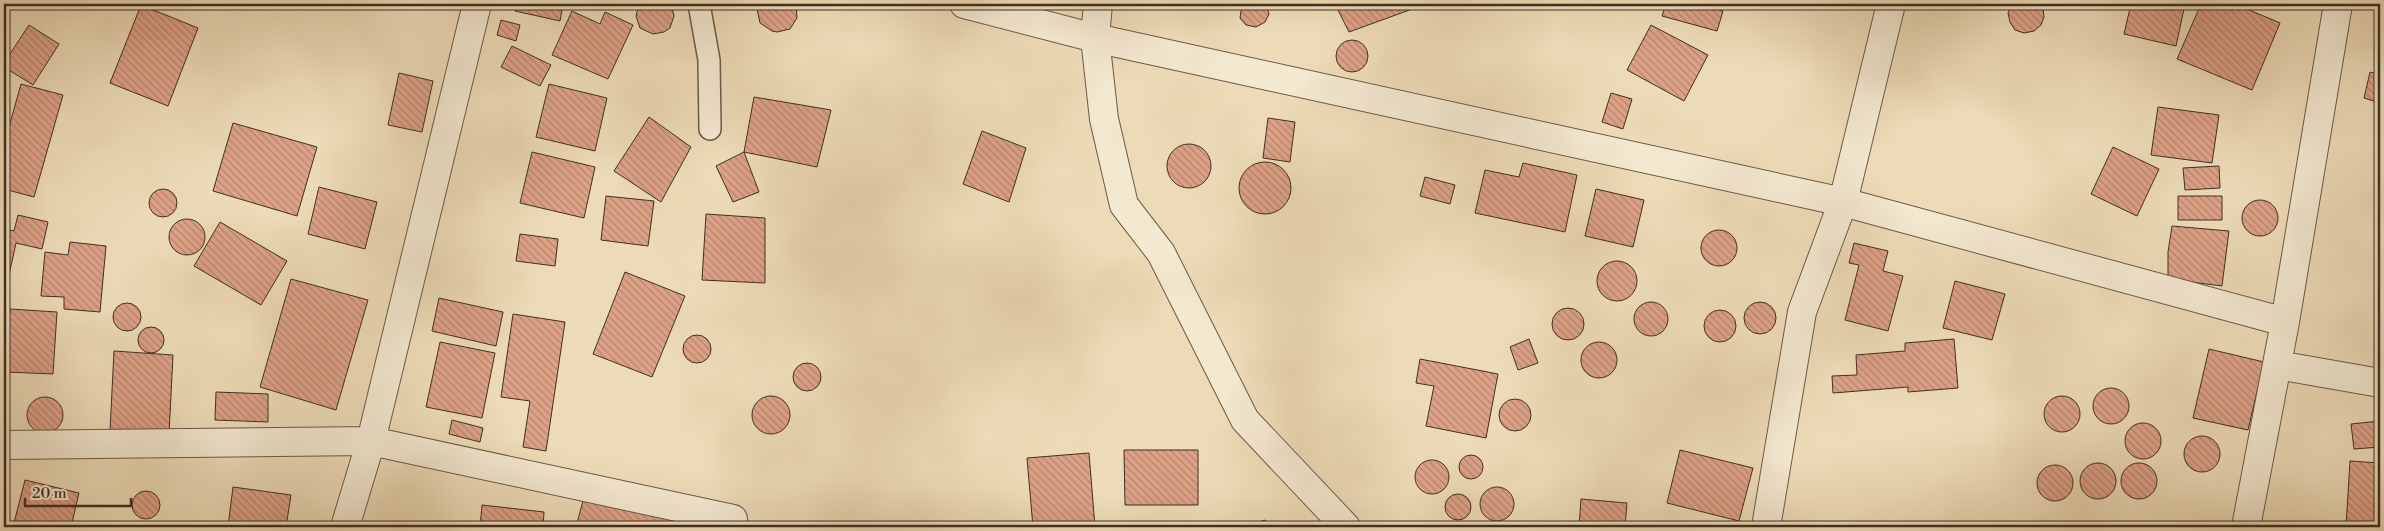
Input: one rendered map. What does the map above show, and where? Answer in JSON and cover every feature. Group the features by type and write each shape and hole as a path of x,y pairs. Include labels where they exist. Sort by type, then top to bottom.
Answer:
{"street":[{"path":"345,527 371,441 477,4"},
{"path":"964,4 1095,38 1843,202 2285,322"},
{"path":"1098,4 1095,38 1104,120 1124,205 1161,253 1245,420 1346,527"},
{"path":"1766,527 1802,312 1843,202 1891,4"},
{"path":"2246,527 2285,322 2338,4"},
{"path":"2277,365 2380,383"},
{"path":"4,445 371,441 733,519"}],"lane":[{"path":"699,4 709,60 710,129"}],"building":[{"path":"516,4 563,4 560,21 515,11"},
{"path":"639,4 671,4 674,16 670,28 664,32 653,34 640,28 636,16"},
{"path":"759,4 796,4 797,18 790,29 777,32 772,31 760,23 757,9"},
{"path":"1242,4 1266,4 1269,14 1265,22 1256,27 1246,25 1240,18"},
{"path":"1335,4 1426,4 1349,32"},
{"path":"1666,4 1698,4 1723,11 1717,31 1662,16"},
{"path":"2040,4 2043,8 2044,17 2041,25 2034,31 2024,33 2015,30 2010,22 2008,13 2012,5"},
{"path":"2131,4 2185,4 2176,46 2124,34"},
{"path":"2201,4 2235,4 2280,23 2252,90 2177,59"},
{"path":"141,5 198,28 168,106 110,83"},
{"path":"572,11 600,24 605,12 633,25 608,79 552,55"},
{"path":"501,20 520,25 516,41 497,35"},
{"path":"29,25 59,44 33,85 4,67 4,63"},
{"path":"1651,25 1708,55 1684,101 1627,70"},
{"path":"1352,40 1364,44 1368,56 1364,68 1352,72 1340,68 1336,56 1340,44"},
{"path":"512,46 551,65 540,86 501,67"},
{"path":"2370,72 2380,75 2380,103 2364,98"},
{"path":"399,73 433,81 422,132 388,125"},
{"path":"21,84 63,95 34,197 4,189 4,145"},
{"path":"549,84 607,98 595,151 536,137"},
{"path":"1611,93 1632,99 1623,129 1602,122"},
{"path":"754,97 831,110 817,167 744,152"},
{"path":"2158,107 2219,115 2212,163 2151,155"},
{"path":"649,117 691,147 661,202 614,171"},
{"path":"1268,118 1295,122 1290,162 1263,158"},
{"path":"233,123 317,147 297,216 213,191"},
{"path":"982,131 1026,148 1009,202 963,184"},
{"path":"1193,144 1205,150 1210,157 1210,175 1205,182 1198,187 1185,188 1177,185 1170,178 1167,162 1170,154 1177,147"},
{"path":"2113,147 2159,169 2137,216 2091,194"},
{"path":"532,152 595,167 584,218 520,203"},
{"path":"744,152 759,192 733,202 716,166"},
{"path":"1265,162 1275,164 1283,170 1289,178 1291,188 1289,198 1283,206 1275,212 1265,214 1255,212 1247,206 1241,198 1239,188 1241,178 1247,170 1255,164"},
{"path":"1523,163 1577,175 1565,232 1475,213 1485,170 1519,177"},
{"path":"2219,166 2220,188 2185,190 2183,168"},
{"path":"1425,177 1455,185 1450,204 1420,196"},
{"path":"319,187 377,202 365,249 308,234"},
{"path":"163,189 173,193 177,203 173,213 163,217 153,213 149,203 153,193"},
{"path":"1596,189 1644,200 1633,247 1585,236"},
{"path":"606,196 654,201 648,246 601,240"},
{"path":"2178,196 2222,196 2222,220 2178,220"},
{"path":"2260,200 2272,206 2278,218 2272,230 2260,236 2248,230 2242,218 2248,206"},
{"path":"706,214 765,218 765,283 702,280"},
{"path":"18,215 48,222 42,249 16,243 4,298 4,229 14,231"},
{"path":"187,219 200,224 205,237 200,250 187,255 174,250 169,237 174,224"},
{"path":"220,222 287,261 261,305 194,266"},
{"path":"2172,226 2229,231 2222,286 2168,279 2168,252"},
{"path":"1719,230 1732,235 1737,248 1732,261 1719,266 1706,261 1701,248 1706,235"},
{"path":"520,234 558,239 555,266 516,261"},
{"path":"70,242 106,246 100,312 64,309 64,297 41,296 45,252 68,255"},
{"path":"1854,243 1888,251 1883,271 1903,276 1888,331 1845,320 1859,265 1849,263"},
{"path":"1617,261 1631,267 1637,281 1631,295 1617,301 1603,295 1597,281 1603,267"},
{"path":"625,272 685,296 652,377 593,354"},
{"path":"291,279 368,300 336,410 260,387"},
{"path":"1955,281 2005,294 1992,340 1943,328"},
{"path":"439,298 503,312 496,346 432,331"},
{"path":"1651,302 1658,303 1663,307 1667,312 1667,326 1663,331 1658,335 1651,336 1644,335 1639,331 1635,326 1634,319 1635,312 1639,307 1644,303"},
{"path":"1760,302 1766,303 1771,307 1775,312 1775,324 1771,329 1766,333 1760,334 1754,333 1749,329 1745,324 1744,318 1745,312 1749,307 1754,303"},
{"path":"127,303 137,307 141,317 137,327 127,331 117,327 113,317 117,307"},
{"path":"1568,308 1574,309 1579,313 1583,318 1583,330 1579,335 1574,339 1568,340 1562,339 1557,335 1553,330 1552,324 1553,318 1557,313 1562,309"},
{"path":"10,309 57,312 53,374 6,372"},
{"path":"1720,310 1732,314 1736,326 1732,338 1720,342 1708,338 1704,326 1708,314"},
{"path":"513,314 565,322 546,451 523,447 530,401 501,397"},
{"path":"151,327 160,331 164,340 160,349 151,353 142,349 138,340 142,331"},
{"path":"697,335 707,339 711,349 707,359 697,363 687,359 683,349 687,339"},
{"path":"1529,339 1538,363 1518,370 1510,347"},
{"path":"1954,339 1958,388 1908,392 1908,387 1833,393 1832,376 1857,375 1856,355 1905,351 1905,343"},
{"path":"440,342 495,353 482,418 426,407"},
{"path":"1599,342 1606,343 1612,347 1616,353 1616,367 1612,373 1606,377 1599,378 1592,377 1586,373 1582,367 1581,360 1582,353 1586,347 1592,343"},
{"path":"2209,349 2264,362 2248,430 2193,418"},
{"path":"114,351 173,355 169,434 110,431"},
{"path":"1420,359 1498,374 1486,438 1426,426 1434,386 1416,383"},
{"path":"807,363 817,367 821,377 817,387 807,391 797,387 793,377 797,367"},
{"path":"2111,388 2124,393 2129,406 2124,419 2111,424 2098,419 2093,406 2098,393"},
{"path":"216,392 268,394 268,422 215,420"},
{"path":"771,396 784,402 790,415 784,428 771,434 758,428 752,415 758,402"},
{"path":"2062,396 2074,402 2080,414 2074,426 2062,432 2050,426 2044,414 2050,402"},
{"path":"45,397 57,403 63,415 57,427 45,433 33,427 27,415 33,403"},
{"path":"1515,399 1527,403 1531,415 1527,427 1515,431 1503,427 1499,415 1503,403"},
{"path":"452,420 483,428 480,442 449,434"},
{"path":"2380,421 2380,447 2354,449 2351,424"},
{"path":"2143,423 2156,428 2161,441 2156,454 2143,459 2130,454 2125,441 2130,428"},
{"path":"2202,436 2214,442 2220,454 2214,466 2202,472 2190,466 2184,454 2190,442"},
{"path":"1124,450 1198,450 1198,505 1125,505"},
{"path":"1680,450 1753,468 1739,521 1667,503"},
{"path":"1089,453 1095,527 1033,527 1027,458"},
{"path":"1471,455 1480,458 1483,467 1480,476 1471,479 1462,476 1459,467 1462,458"},
{"path":"1432,460 1444,465 1449,477 1444,489 1432,494 1420,489 1415,477 1420,465"},
{"path":"2350,461 2380,463 2380,527 2346,527"},
{"path":"2098,463 2110,469 2116,481 2110,493 2098,499 2086,493 2080,481 2086,469"},
{"path":"2139,463 2151,469 2157,481 2151,493 2139,499 2127,493 2121,481 2127,469"},
{"path":"2055,465 2068,470 2073,483 2068,496 2055,501 2042,496 2037,483 2042,470"},
{"path":"25,480 79,493 71,527 13,527"},
{"path":"233,487 291,495 286,527 228,527"},
{"path":"1497,487 1504,488 1509,492 1513,497 1513,511 1509,516 1504,520 1497,521 1490,520 1485,516 1481,511 1480,504 1481,497 1485,492 1490,488"},
{"path":"146,491 156,495 160,505 156,515 146,519 136,515 132,505 136,495"},
{"path":"1458,494 1467,498 1471,507 1467,516 1458,520 1449,516 1445,507 1449,498"},
{"path":"584,497 705,527 576,527"},
{"path":"1581,499 1627,503 1625,527 1579,527"},
{"path":"482,505 544,512 543,527 480,527"},
{"path":"1265,520 1268,527 1245,527"}]}
